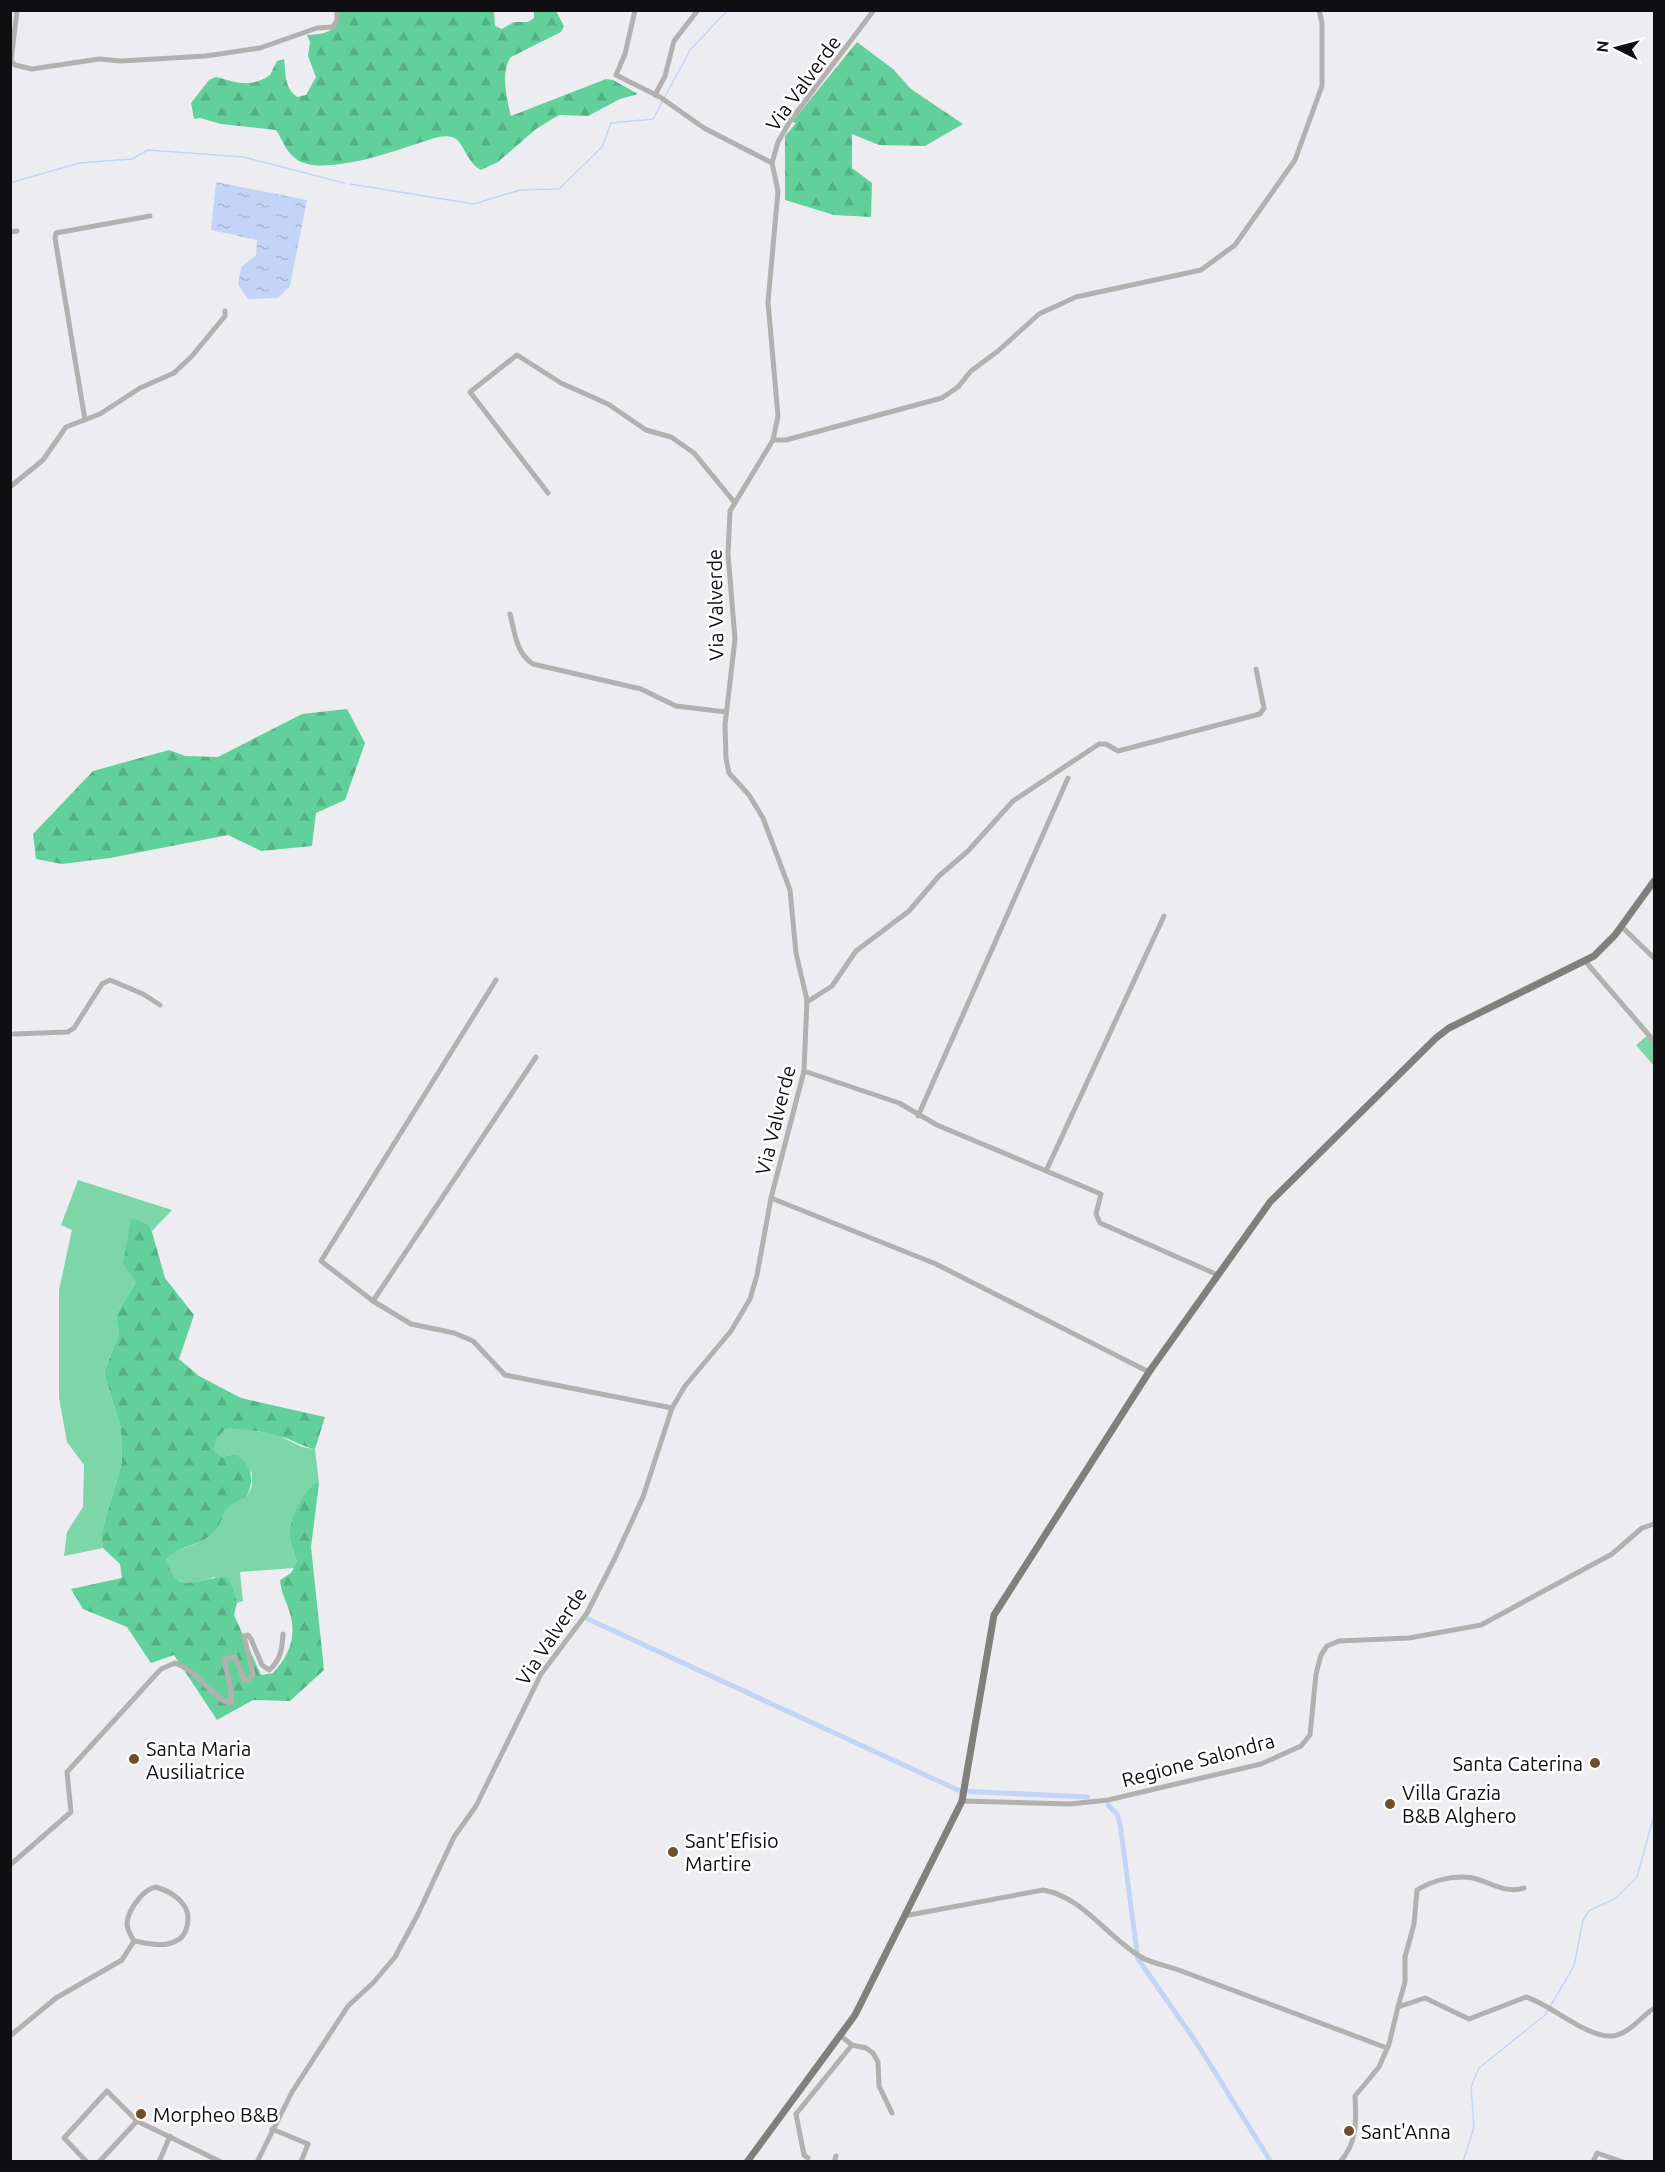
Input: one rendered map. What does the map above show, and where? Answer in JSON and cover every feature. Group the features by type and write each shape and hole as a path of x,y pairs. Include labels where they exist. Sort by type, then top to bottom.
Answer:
{"main road":[{"path":"747,2162 855,2015 963,1795 994,1615 1149,1372 1270,1202 1436,1038 1449,1028 1594,956 1621,926 1654,881"}],"street":[{"path":"17,10 11,61 15,65 32,69 99,59 121,61 206,56 260,48 317,28 333,27 337,20 337,10"},
{"path":"635,10 625,54 616,75 668,102 704,128 772,163"},
{"path":"658,96 674,41 698,10"},
{"name":"Via Valverde","path":"257,2162 292,2092 348,2006 374,1983 395,1957 454,1837 476,1806 541,1674 587,1613 643,1497 672,1408 685,1386 731,1331 750,1299 758,1275 771,1198 804,1071 807,1002 796,953 790,890 763,818 749,795 729,772 726,758 726,712 735,639 728,554 730,511 774,440 778,416 768,302 778,190 772,163 778,142 790,121 874,10"},
{"path":"774,440 786,440 942,398 958,387 973,369 998,351 1039,314 1076,297 1201,270 1235,245 1295,160 1322,86 1322,23 1319,10"},
{"path":"86,420 56,233 150,216"},
{"path":"10,232 17,231"},
{"path":"10,487 48,454 60,432 108,409 140,388 174,373 192,356 225,316 225,311"},
{"path":"548,493 470,392 517,355 561,383 608,404 646,430 671,437 694,453 735,503"},
{"path":"510,614 520,650 524,658 533,664 641,689 676,706 726,712"},
{"path":"807,1002 832,986 856,951 909,911 939,876 968,852 1013,801 1099,744 1106,744 1118,751 1260,714 1264,708 1256,669"},
{"path":"918,1116 1068,778"},
{"path":"1046,1171 1164,916"},
{"path":"1621,926 1654,957"},
{"path":"1585,960 1654,1041"},
{"path":"14,1035 68,1032 74,1028 102,984 110,980 143,994 160,1005"},
{"path":"496,980 321,1261 372,1301 411,1324 454,1333 473,1341 505,1375 672,1408"},
{"path":"372,1301 536,1057"},
{"path":"804,1071 899,1103 918,1116 1101,1194 1096,1214 1100,1223 1218,1275"},
{"path":"771,1198 936,1264 1149,1372"},
{"name":"Regione Salondra","path":"963,1795 1070,1803 1108,1800 1261,1764 1301,1746 1310,1735 1316,1674 1321,1655 1327,1646 1339,1641 1409,1638 1481,1625 1612,1554 1642,1528 1654,1524"},
{"path":"10,1865 71,1812 67,1772 161,1669 175,1663 186,1667 219,1699 231,1703 224,1659 235,1657 244,1680 248,1680 253,1674 244,1636 248,1635 261,1665 269,1670 277,1663 281,1653 283,1634"},
{"path":"1340,2162 1347,2153 1356,2131 1354,2096 1379,2067 1388,2048 1405,1982 1405,1957 1414,1924 1417,1890 1444,1878 1473,1878 1494,1887 1524,1888"},
{"path":"150,1888 163,1889 184,1905 188,1914 187,1927 182,1937 175,1942 160,1945 134,1941 127,1925 128,1919 140,1898 150,1888"},
{"path":"904,1916 1042,1890 1053,1892 1073,1900 1141,1957 1388,2048"},
{"path":"10,2036 57,1998 122,1960 134,1941"},
{"path":"1398,2007 1425,1998 1469,2019 1518,1998 1526,1997 1588,2029 1611,2036 1627,2029 1654,2008"},
{"path":"841,2036 852,2045 866,2048 876,2058 879,2086 892,2113"},
{"path":"808,2158 804,2156 796,2114 852,2045"},
{"path":"87,2162 64,2138 107,2091 136,2121 170,2136 209,2159 221,2162"},
{"path":"783,2114 796,2114"},
{"path":"99,2162 136,2121"},
{"path":"272,2129 308,2144 301,2162"},
{"path":"159,2162 170,2136"},
{"path":"1593,2162 1597,2153 1623,2162"}],"green space":[{"path":"339,10 494,11 495,26 502,29 514,22 528,22 534,18 534,11 556,11 564,26 561,32 511,57 508,63 505,86 511,116 606,79 613,80 638,94 620,99 588,116 560,115 536,129 498,162 481,170 472,162 459,142 452,137 434,138 355,162 321,166 307,164 292,156 276,130 194,119 191,103 209,80 216,77 243,83 256,82 270,75 277,61 284,59 286,80 290,89 297,97 306,95 316,77 308,56 310,42 307,35 320,34 334,27"},
{"path":"857,42 893,69 911,89 963,124 925,146 879,145 852,134 852,168 872,183 871,217 834,215 785,200 785,136 796,123 792,122"},
{"path":"347,709 365,743 345,800 316,813 312,846 261,851 228,835 110,858 62,864 36,859 33,834 93,771 169,750 185,756 218,757 302,714"},
{"path":"1647,1036 1654,1044 1654,1066 1636,1045"},
{"path":"78,1180 172,1210 152,1231 150,1225 131,1219 136,1282 116,1315 119,1334 104,1372 121,1429 122,1462 101,1535 103,1548 64,1556 67,1532 83,1507 84,1465 67,1442 59,1398 59,1290 72,1230 61,1225"},
{"path":"131,1218 150,1225 165,1278 194,1315 179,1359 199,1376 241,1398 325,1417 315,1449 284,1437 226,1429 217,1438 213,1450 222,1457 235,1454 246,1463 251,1473 251,1485 246,1498 226,1510 212,1534 166,1559 171,1571 177,1579 183,1582 227,1578 234,1590 237,1603 234,1615 261,1675 273,1673 287,1654 292,1633 291,1617 280,1580 291,1573 297,1562 290,1539 291,1524 306,1493 316,1482 319,1483 311,1547 324,1670 290,1701 253,1700 217,1720 174,1655 151,1663 127,1627 83,1609 71,1589 122,1578 120,1564 103,1548 101,1535 122,1462 121,1429 104,1372 119,1334 116,1315 136,1282 123,1264"},
{"path":"239,1428 278,1435 302,1447 315,1449 319,1483 316,1482 306,1493 293,1516 290,1539 297,1562 294,1568 240,1572 243,1601 237,1603 234,1590 214,1577 190,1583 178,1580 169,1569 165,1559 203,1539 219,1524 228,1506 246,1498 252,1486 252,1473 235,1454 222,1457 212,1450 217,1438 226,1429"}],"water":[{"path":"216,182 307,200 290,286 278,298 248,299 238,285 241,267 256,255 257,240 211,230"}],"waterway":[{"path":"350,184 474,204 520,190 559,189 602,147 611,123 653,119 690,50 728,10"},
{"path":"10,183 79,163 132,159 148,150 243,157 344,183"},
{"path":"588,1619 960,1791 1088,1797"},
{"path":"1108,1805 1117,1814 1120,1824 1138,1959 1196,2042 1271,2162"},
{"path":"1463,2162 1474,2127 1471,2087 1479,2068 1545,2015 1574,1966 1583,1920 1589,1911 1616,1898 1637,1877 1654,1815"}],"place":[{"name":"Santa Maria Ausiliatrice","path":"134,1759"},
{"name":"Santa Caterina","path":"1595,1763"},
{"name":"Villa Grazia B&B Alghero","path":"1390,1804"},
{"name":"Sant'Efisio Martire","path":"673,1852"},
{"name":"Morpheo B&B","path":"141,2114"},
{"name":"Sant'Anna","path":"1349,2131"}]}
